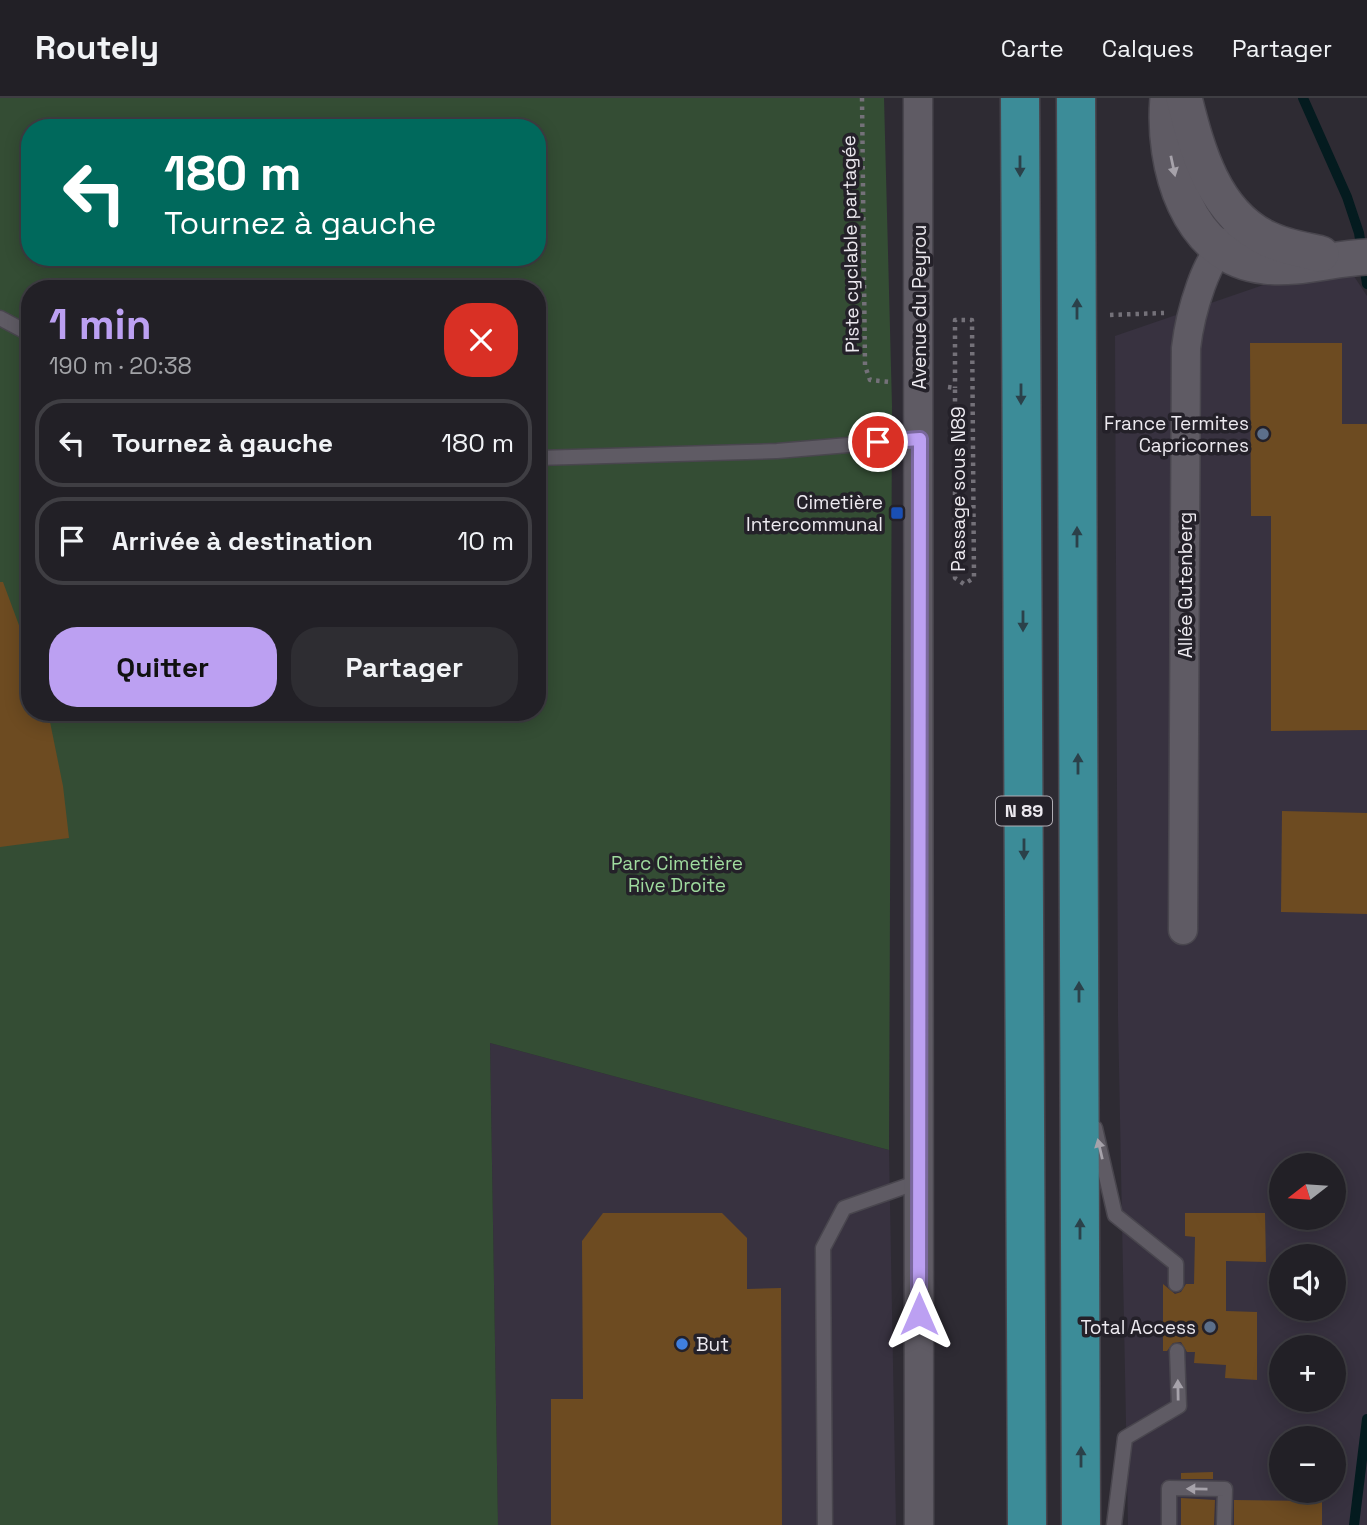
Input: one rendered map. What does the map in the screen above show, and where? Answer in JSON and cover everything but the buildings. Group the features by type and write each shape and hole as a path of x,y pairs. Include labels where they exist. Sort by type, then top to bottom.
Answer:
{"highway":[{"name":"N 89","path":"1020,98 1027,1525"},
{"name":"N 89","path":"1076,98 1081,1525"}],"street":[{"name":"Avenue du Peyrou","path":"918,98 919,1525"},
{"path":"1168,98 1170,152 1183,202 1194,223 1220,247 1244,261 1264,266 1295,267 1354,258"},
{"path":"1184,98 1196,147 1210,180 1222,198 1248,226 1267,239 1294,248"},
{"path":"1220,247 1226,238 1227,225 1222,198"},
{"path":"1220,247 1238,239 1261,247 1294,248 1354,258"},
{"name":"Allée Gutenberg","path":"1184,930 1186,348 1191,311 1220,247"}],"lane":[{"path":"0,318 21,329"},
{"path":"546,458 777,451 920,439"},
{"path":"1079,1060 1115,1215 1176,1265 1176,1284"},
{"path":"825,1525 823,1248 844,1208 918,1182"},
{"path":"1114,1525 1125,1438 1178,1406 1177,1351"},
{"path":"1169,1525 1169,1488 1224,1489 1224,1525"}],"path":[{"name":"Piste cyclable partagée","path":"862,98 865,366 870,380 920,384"},
{"path":"1106,315 1191,311"},
{"name":"Passage sous N89","path":"955,320 972,320 974,578 964,584 955,578 955,388 955,320"},
{"name":"Passage sous N89","path":"920,384 955,388"}],"shaded area":[{"path":"1342,258 1367,296 1367,1525 1128,1525 1118,1017 1115,336"},
{"path":"490,1043 889,1150 896,1525 498,1525"}],"green space":[{"name":"Parc Cimetière Rive Droite","path":"0,98 884,98 892,406 889,1150 490,1043 498,1525 0,1525"}],"waterway":[{"path":"1303,98 1347,197 1359,233 1367,284"},
{"path":"1354,1525 1367,1419"}],"place":[{"name":"France Termites Capricornes","path":"1263,434"},
{"name":"Cimetière Intercommunal","path":"897,513"},
{"name":"Total Access","path":"1210,1327"},
{"name":"But","path":"682,1344"}],"route":[{"path":"878,442 920,439 919,1314"}]}
